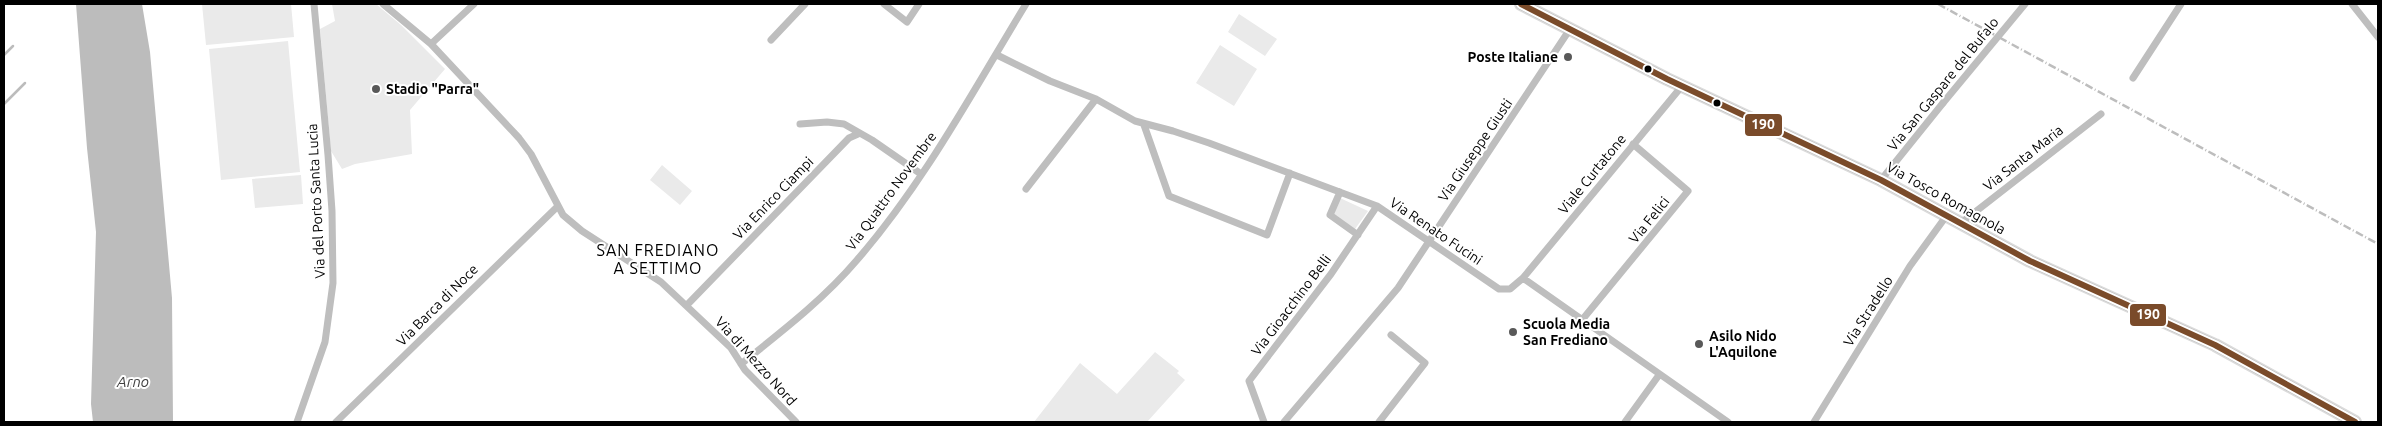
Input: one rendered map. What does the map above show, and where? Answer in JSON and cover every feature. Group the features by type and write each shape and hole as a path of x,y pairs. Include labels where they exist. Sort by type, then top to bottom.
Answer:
{"main road":[{"name":"Via Tosco Romagnola","path":"1521,4 1682,86 1881,180 2053,272 2215,345 2355,422"}],"street":[{"name":"Via del Porto Santa Lucia","path":"297,422 324,342 333,282 332,211 314,4"},
{"name":"Via di Mezzo Nord","path":"383,4 431,44 525,146 538,167 557,207 568,220 662,282 731,348 741,364 796,422"},
{"path":"431,44 474,4"},
{"path":"771,40 805,4"},
{"path":"884,4 907,22 920,4"},
{"name":"Via Quattro Novembre","path":"741,364 784,330 840,279 876,237 921,174 997,56 1026,4"},
{"name":"Via San Gaspare del Bufalo","path":"1881,180 2025,4"},
{"path":"2133,78 2182,4"},
{"path":"2352,4 2378,37"},
{"name":"Via Giuseppe Giusti","path":"1284,422 1398,288 1570,29"},
{"name":"Via Renato Fucini","path":"997,56 1096,100 1144,124 1173,131 1377,206 1499,289 1510,289 1523,278"},
{"name":"Viale Curtatone","path":"1523,278 1682,86"},
{"path":"1026,189 1096,100"},
{"name":"Via Santa Maria","path":"1961,223 2020,174 2101,114"},
{"path":"800,124 839,123 872,140 921,174"},
{"path":"1144,124 1169,196 1267,235 1290,173"},
{"name":"Via Enrico Ciampi","path":"687,305 849,138 858,134"},
{"name":"Via Felici","path":"1582,320 1688,192 1633,144"},
{"path":"1340,192 1330,215 1358,235"},
{"name":"Via Gioacchino Belli","path":"1264,422 1249,381 1331,274 1377,206"},
{"name":"Via Barca di Noce","path":"336,422 494,266 557,207"},
{"name":"Via Stradello","path":"1814,422 1910,266 1947,215"},
{"path":"1523,278 1728,422"},
{"path":"1379,422 1425,363 1392,335"},
{"path":"1625,422 1659,375"}],"shaded area":[{"path":"202,4 291,4 294,37 206,45"},
{"name":"Stadio \"Parra\"","path":"332,4 376,4 401,25 445,69 410,110 412,154 355,164 342,169 331,151 320,29 335,21"},
{"path":"1239,14 1277,39 1265,56 1228,32"},
{"path":"288,41 300,172 221,180 209,49"},
{"path":"1220,45 1257,69 1234,106 1196,83"},
{"path":"662,165 692,191 680,205 650,180"},
{"path":"301,175 303,204 255,208 252,179"},
{"path":"1340,198 1368,211 1355,229 1333,214"},
{"path":"1155,352 1179,371 1177,373 1185,380 1147,422 1034,422 1080,363 1117,394"}],"water":[{"name":"Arno","path":"76,4 142,4 150,52 172,298 173,422 93,422 91,404 96,232 87,148"}],"waterway":[{"path":"4,55 13,46"},
{"path":"4,104 25,83"}],"railway":[{"path":"1938,4 2378,244"}],"transit line":[{"name":"190","path":"1521,4 1667,79 1881,180 2030,261 2215,345 2355,422"}],"place":[{"name":"Poste Italiane","path":"1568,57"},
{"name":"Stadio \"Parra\"","path":"376,89"},
{"name":"Scuola Media San Frediano","path":"1513,332"},
{"name":"Asilo Nido L'Aquilone","path":"1699,344"}],"district":[{"name":"SAN FREDIANO A SETTIMO","path":"658,259"}]}
